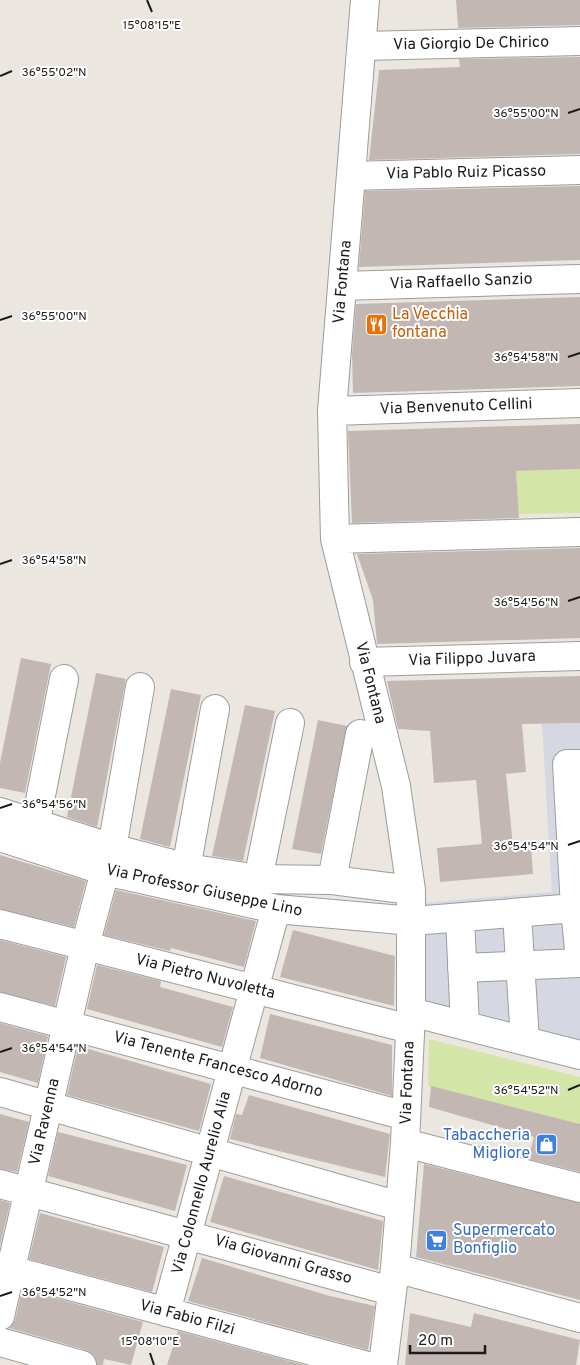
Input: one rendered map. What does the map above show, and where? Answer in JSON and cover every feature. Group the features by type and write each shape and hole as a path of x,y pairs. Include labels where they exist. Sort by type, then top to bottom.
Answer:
{"street":[{"name":"Via Fontana","path":"365,0 363,46 332,411 335,539 396,786 412,890 413,921 405,1143 383,1365"},
{"name":"Via Giorgio De Chirico","path":"363,46 580,41"},
{"name":"Via Pablo Ruiz Picasso","path":"351,176 580,170"},
{"name":"Via Raffaello Sanzio","path":"342,286 580,279"},
{"name":"Via Benvenuto Cellini","path":"332,411 580,403"},
{"path":"335,539 580,532"},
{"name":"Via Filippo Juvara","path":"364,662 580,656"},
{"path":"0,812 33,836 64,680"},
{"name":"Via Ravenna","path":"0,1316 86,946 109,860 140,687"},
{"path":"215,709 185,878 332,880 412,890"},
{"path":"258,879 290,723"},
{"path":"332,880 360,734"},
{"path":"462,968 580,962 575,818 567,764 580,764"},
{"name":"Via Professor Giuseppe Lino","path":"0,837 33,836 109,860 185,878 276,908 413,921 578,908"},
{"name":"Via Colonnello Aurelio Alia","path":"166,1312 276,908"},
{"path":"517,914 525,1041"},
{"path":"460,918 465,1026"},
{"name":"Via Pietro Nuvoletta","path":"0,924 254,990 410,1021 465,1026 580,1055"},
{"name":"Via Tenente Francesco Adorno","path":"0,1007 406,1116"},
{"path":"0,1092 399,1206"},
{"path":"405,1143 580,1188"},
{"name":"Via Giovanni Grasso","path":"0,1184 188,1234 580,1318"},
{"name":"Via Fabio Filzi","path":"11,1270 364,1365"},
{"path":"0,1342 82,1365"}],"green space":[{"path":"580,469 580,513 518,514 516,471"},
{"path":"429,1039 580,1077 580,1124 428,1086"}],"shaded area":[{"path":"580,723 580,1055 411,1012 412,904 552,892 542,724"}],"building":[{"path":"456,0 580,0 580,25 458,28"},
{"path":"580,57 580,154 369,160 379,70 460,67 459,59"},
{"path":"580,186 580,260 359,267 365,191"},
{"path":"580,297 580,386 353,393 352,354 356,304"},
{"path":"580,424 580,469 516,471 519,518 352,523 348,431"},
{"path":"580,548 580,638 377,644 373,600 357,554"},
{"path":"21,658 51,664 25,793 0,788 0,763"},
{"path":"96,673 126,679 97,827 67,817"},
{"path":"580,676 580,723 522,724 526,772 506,774 513,846 531,845 533,874 440,882 437,848 482,844 476,780 434,783 430,731 398,729 387,681"},
{"path":"171,689 201,695 170,847 140,839"},
{"path":"245,705 275,711 243,861 212,856"},
{"path":"318,720 347,726 321,854 292,849"},
{"path":"0,855 86,881 74,927 0,909"},
{"path":"116,890 256,921 244,967 171,948 170,951 104,935"},
{"path":"293,930 395,956 394,1006 280,977"},
{"path":"0,940 66,957 55,1006 0,992"},
{"path":"97,965 161,981 160,987 233,1007 222,1047 87,1009"},
{"path":"270,1014 392,1045 392,1096 260,1058"},
{"path":"0,1023 48,1036 38,1083 0,1072"},
{"path":"78,1046 211,1084 199,1131 67,1095"},
{"path":"431,1086 580,1124 580,1172 528,1159 534,1137 429,1107"},
{"path":"249,1095 390,1134 385,1177 230,1139 236,1114 242,1115"},
{"path":"0,1114 29,1122 17,1172 0,1169"},
{"path":"58,1132 187,1165 175,1211 48,1176"},
{"path":"424,1164 580,1203 580,1300 416,1257"},
{"path":"224,1176 383,1221 378,1270 210,1222"},
{"path":"0,1200 10,1203 0,1246"},
{"path":"40,1213 164,1247 152,1292 29,1259"},
{"path":"202,1258 330,1296 375,1306 368,1350 188,1301"},
{"path":"22,1289 143,1322 131,1365 104,1359 103,1365 97,1365 93,1354 86,1350 9,1328 15,1320"},
{"path":"410,1313 471,1327 474,1313 580,1340 576,1365 405,1365"},
{"path":"178,1331 304,1365 167,1365"}],"place":[{"name":"La Vecchia fontana","path":"376,324"},
{"name":"Tabaccheria Migliore","path":"546,1145"},
{"name":"Supermercato Bonfiglio","path":"437,1240"}]}
